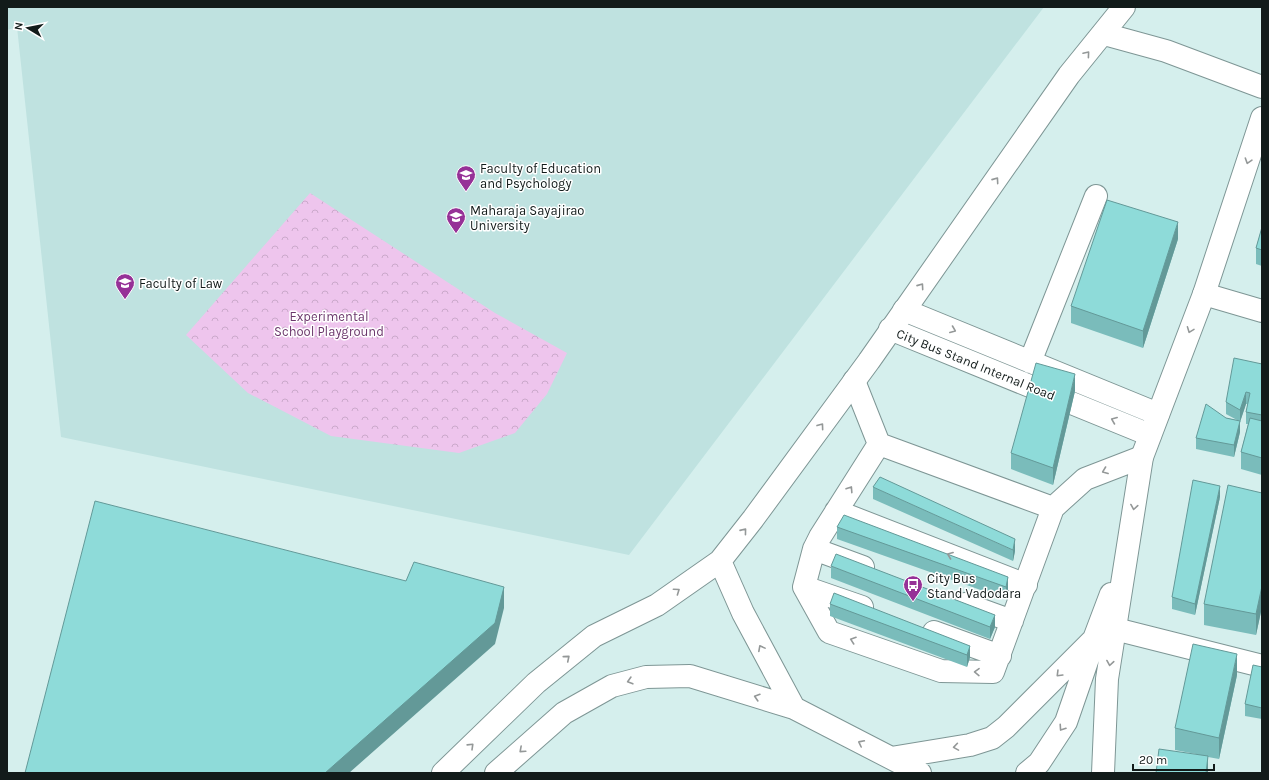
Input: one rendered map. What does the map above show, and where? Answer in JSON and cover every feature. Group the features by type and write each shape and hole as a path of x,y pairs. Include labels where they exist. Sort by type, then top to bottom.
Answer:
{"main road":[{"path":"443,773 536,683 594,636 657,605 720,561 753,519 854,381 1069,75 1104,34 1124,7"},
{"path":"1104,34 1166,51 1262,87"},
{"path":"1103,773 1107,679 1142,457 1204,294 1261,122"},
{"path":"1030,362 1096,196"},
{"path":"1204,294 1262,311"},
{"name":"City Bus Stand Internal Road","path":"904,310 1158,414"},
{"name":"City Bus Stand Internal Road","path":"890,330 1150,435"},
{"path":"854,381 879,444 1053,508"},
{"path":"879,444 836,511 814,549 804,587 829,632 941,671 994,672 1053,508 1085,479 1142,457"},
{"path":"836,511 1026,585"},
{"path":"1028,773 1039,763 1066,722 1128,544"},
{"path":"814,549 880,573"},
{"path":"720,561 743,613 794,708"},
{"path":"804,587 880,614"},
{"path":"946,597 1012,622"},
{"path":"918,627 1000,656"},
{"path":"1115,630 1262,666"},
{"path":"891,758 970,745 992,738 1094,639"},
{"path":"496,773 564,713 612,686 646,677 690,676 794,708 920,773"}],"shaded area":[{"name":"Maharaja Sayajirao University","path":"7,7 1044,7 629,555 61,437 17,27 7,30"}],"green space":[{"name":"Experimental School Playground","path":"310,193 495,313 567,353 547,394 515,433 459,453 331,436 248,393 186,335"}],"building":[{"path":"1107,200 1178,222 1143,331 1071,306"},
{"path":"1262,227 1262,250 1256,248"},
{"path":"1234,358 1262,364 1262,415 1246,412 1250,393 1246,392 1240,410 1226,402"},
{"path":"1036,363 1075,374 1053,468 1011,453"},
{"path":"1206,404 1226,418 1240,421 1234,445 1196,438"},
{"path":"1250,418 1262,421 1262,458 1241,452"},
{"path":"880,477 1015,539 1013,550 873,487"},
{"path":"1193,480 1220,486 1195,604 1172,597"},
{"path":"1228,485 1262,493 1262,586 1256,614 1204,604"},
{"path":"95,501 406,581 414,562 504,587 495,623 325,773 25,773"},
{"path":"844,515 1008,577 1006,587 837,527"},
{"path":"836,554 995,615 990,627 831,566"},
{"path":"834,593 970,646 967,655 830,604"},
{"path":"1193,644 1237,654 1219,738 1175,728"},
{"path":"1253,665 1262,667 1262,708 1245,704"},
{"path":"1159,749 1208,756 1206,773 1156,773"}],"place":[{"name":"Faculty of Education and Psychology","path":"466,192"},
{"name":"Maharaja Sayajirao University","path":"456,234"},
{"name":"Faculty of Law","path":"125,300"},
{"name":"City Bus Stand Vadodara","path":"913,602"}]}
